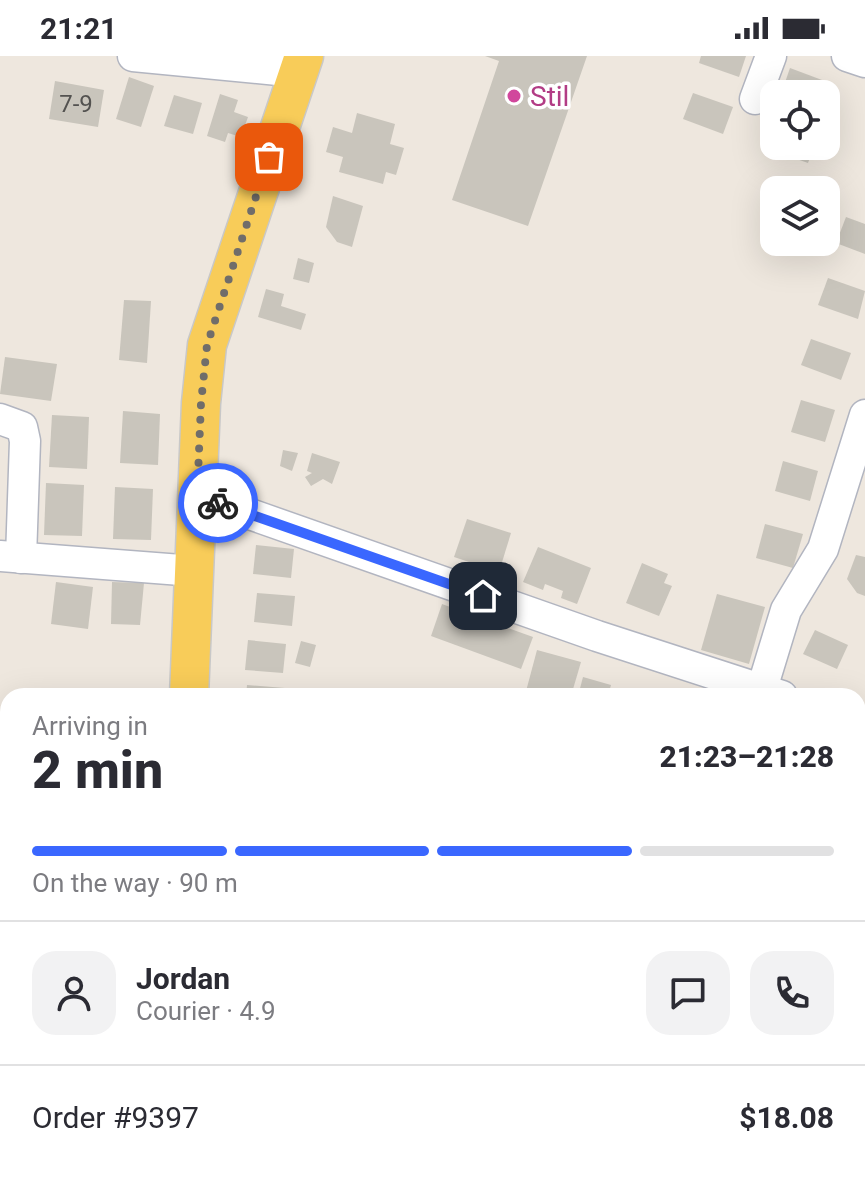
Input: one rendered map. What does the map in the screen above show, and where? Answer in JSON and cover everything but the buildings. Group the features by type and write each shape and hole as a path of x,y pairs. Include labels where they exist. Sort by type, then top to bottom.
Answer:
{"main road":[{"path":"189,688 201,403 207,345 301,64"}],"street":[{"path":"133,56 301,64"},
{"path":"755,99 771,56"},
{"path":"847,56 865,62"},
{"path":"773,688 786,610 823,549 865,415"},
{"path":"0,419 22,427 25,441 11,557 194,571"},
{"path":"197,499 227,506 755,688"}],"way so far":[{"path":"218,503 197,499 207,345 269,157"}],"place":[{"name":"Stil","path":"514,96"}],"route":[{"path":"218,503 483,596"}]}
